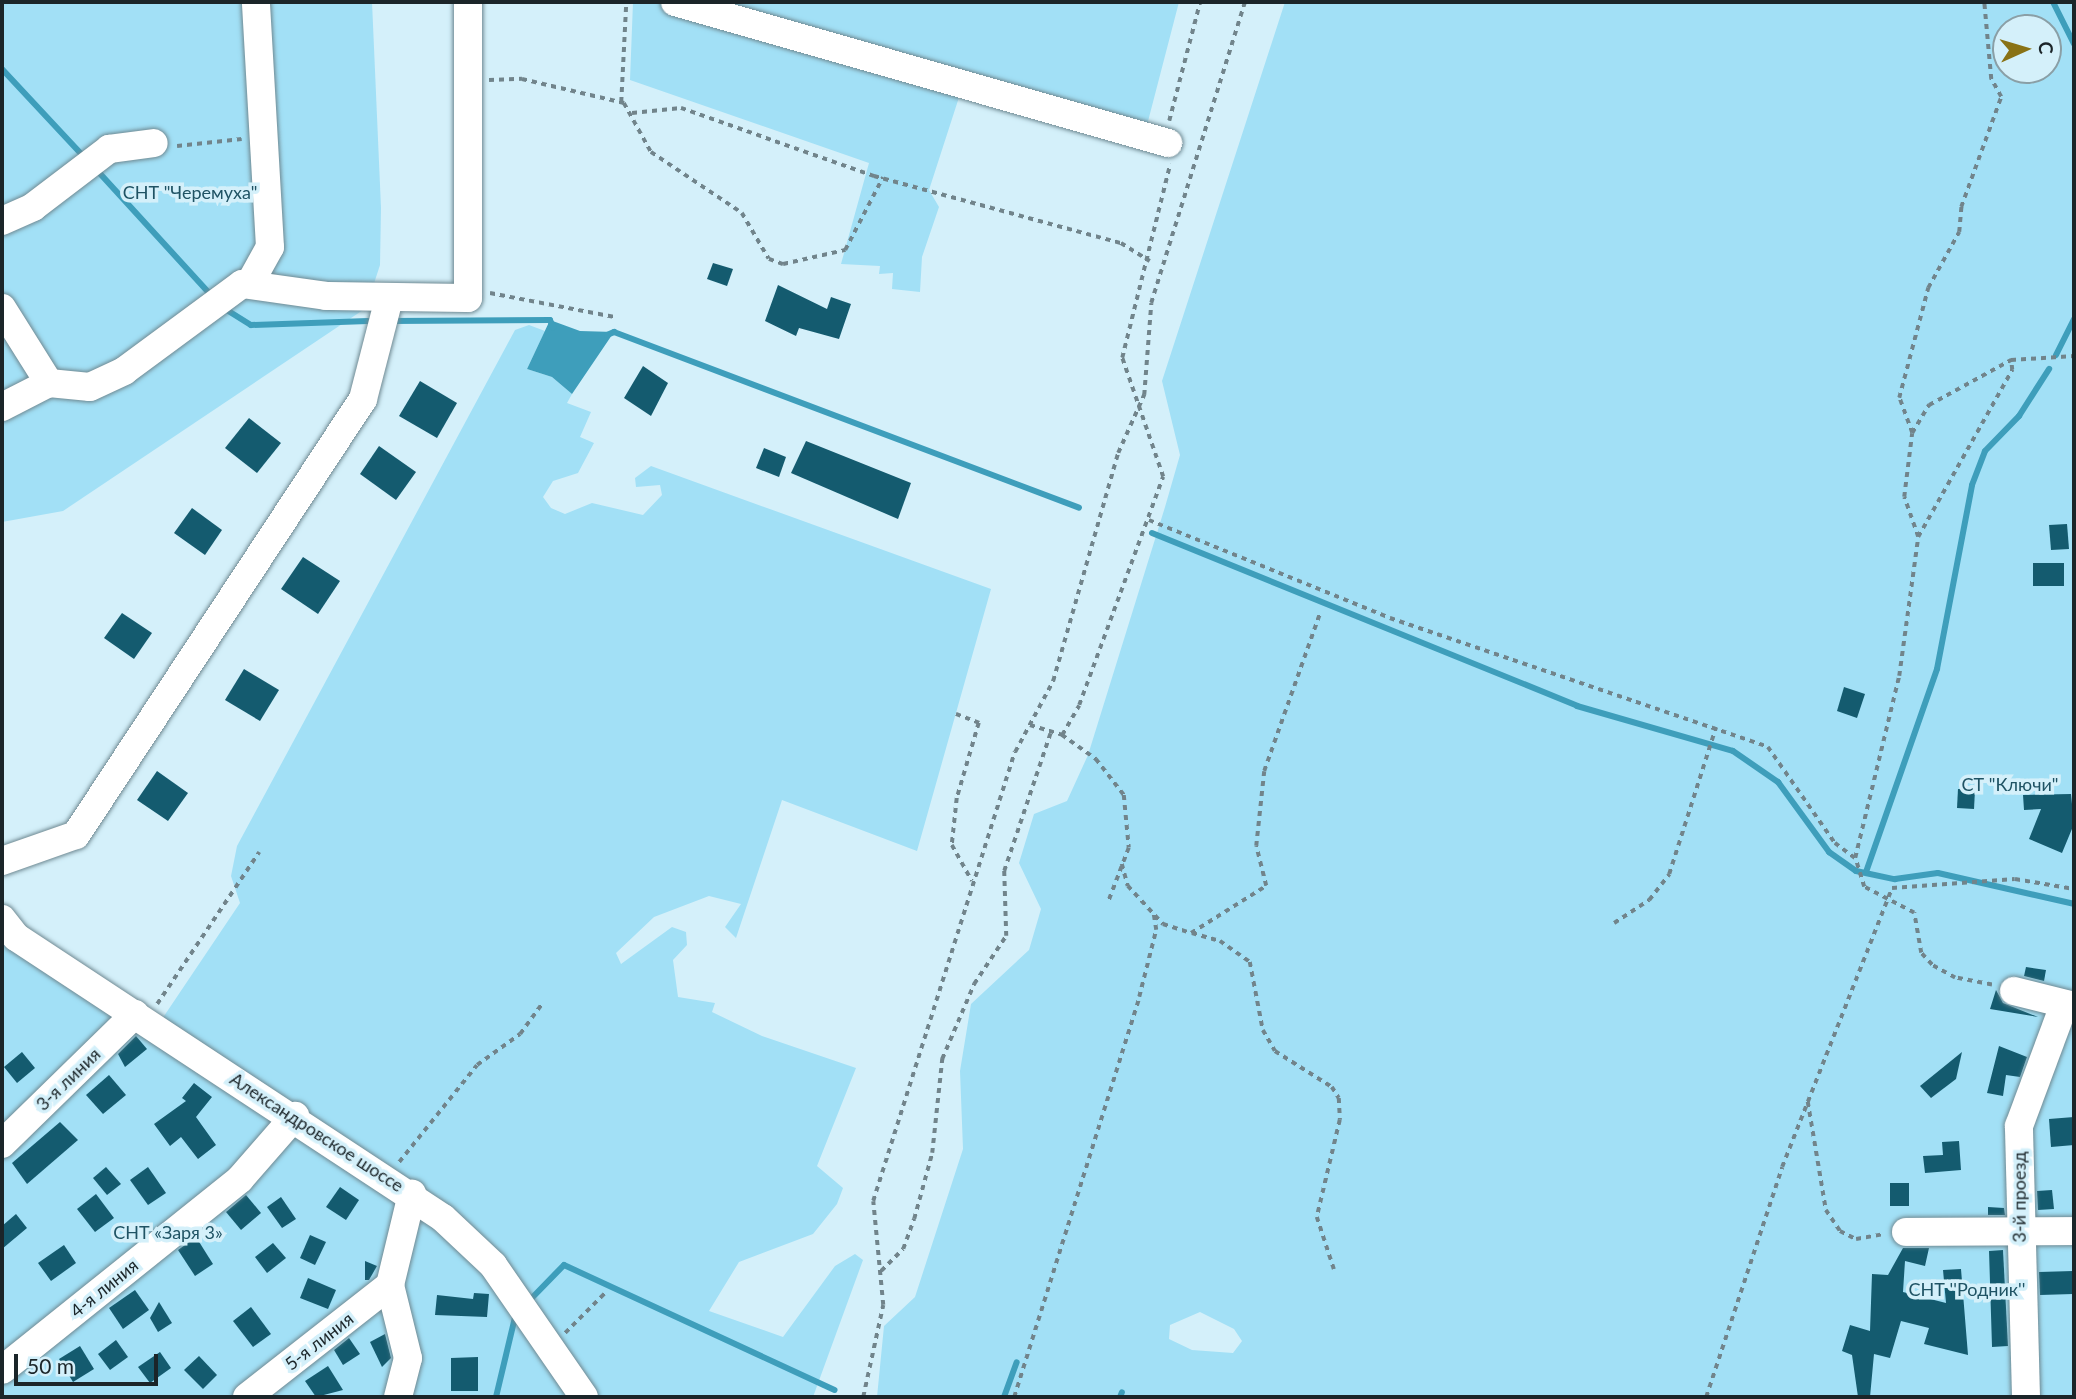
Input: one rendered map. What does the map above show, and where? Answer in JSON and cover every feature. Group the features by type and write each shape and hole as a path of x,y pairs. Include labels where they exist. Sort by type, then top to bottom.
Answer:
{"street":[{"path":"2,407 49,383 90,387 124,371 152,345 250,283 270,247 256,2"},
{"path":"250,283 293,293 391,299 468,298 468,2"},
{"path":"676,2 1168,143"},
{"path":"2,221 33,207 110,149 154,143"},
{"path":"2,861 76,835 363,399 387,306"},
{"path":"2,308 49,383"},
{"name":"Александровское шоссе","path":"5,932 295,1116 412,1194 492,1263 584,1397"},
{"path":"2014,991 2069,1005"},
{"name":"3-й проезд","path":"2026,1397 2018,1236 2019,1126 2069,1005"},
{"name":"3-я линия","path":"2,1144 141,1017"},
{"name":"4-я линия","path":"2,1370 240,1179 295,1116"},
{"path":"398,1397 408,1358 390,1285 412,1194"},
{"path":"1906,1232 2018,1236 2074,1231"},
{"name":"5-я линия","path":"247,1397 390,1285"}],"path":[{"path":"621,102 626,2"},
{"path":"1062,735 1079,705 1163,477 1141,402 1122,358 1171,179 1168,143 1171,107 1200,2"},
{"path":"863,1397 883,1304 873,1201 972,881 1030,725 1056,671 1114,467 1141,402 1146,331 1164,252 1245,2"},
{"path":"1912,433 1899,398 1907,356 1928,288 1959,232 1961,207 2001,97 1991,79 1984,2"},
{"path":"469,77 522,79 621,102 632,113 638,137 651,152 742,213 769,259 790,265 845,250 883,177"},
{"path":"632,113 681,107 883,177 1121,243 1150,261"},
{"path":"154,143 187,148 226,140 266,143"},
{"path":"468,288 615,317"},
{"path":"1919,537 1904,497 1912,433 1929,405 2011,360 2074,356"},
{"path":"2011,360 1919,537 1899,676 1855,858 1864,887 1914,913 1921,953 1932,965 1955,978 2014,991"},
{"path":"1149,520 1390,618 1716,727 1768,747 1835,843 1855,858"},
{"path":"1191,933 1266,886 1255,846 1261,796 1282,712 1320,613"},
{"path":"956,715 979,723 953,829 952,845 972,881"},
{"path":"1030,725 1050,734 1062,735 1096,759 1121,788 1129,848 1108,903"},
{"path":"1614,923 1649,900 1669,874 1716,727"},
{"path":"881,1272 903,1250 914,1219 932,1153 942,1059 974,984 1006,936 1004,871 1050,734"},
{"path":"141,1017 259,852"},
{"path":"1122,864 1128,886 1163,924 1220,941 1250,962 1263,1030 1275,1051 1332,1087 1339,1098 1340,1119 1317,1217 1334,1269"},
{"path":"1706,1397 1807,1100 1885,899 1892,888 2015,879 2074,889"},
{"path":"1014,1397 1139,996 1156,930 1153,911"},
{"path":"388,1178 477,1065 520,1034 541,1004"},
{"path":"1807,1100 1826,1210 1840,1231 1856,1239 1906,1232"},
{"path":"551,1346 607,1292"}],"green space":[{"name":"СНТ \"Черемуха\"","path":"2,2 372,2 381,208 380,265 366,308 63,511 2,522"},
{"path":"633,2 1179,2 1146,129 962,88 929,190 939,207 922,257 920,292 892,289 893,273 879,274 880,266 841,264 869,163 630,80"},
{"path":"1285,2 2074,2 2074,1397 877,1397 884,1326 915,1297 963,1149 960,1071 971,1004 1029,950 1041,909 1019,863 1034,814 1067,801 1088,755 1180,455 1162,381","holes":["1200,1312 1234,1329 1242,1341 1233,1353 1192,1350 1169,1339 1170,1325"]},
{"name":"СНТ «Заря 3»","path":"529,325 545,331 527,369 552,377 572,394 567,403 591,412 580,437 594,443 578,473 553,481 543,497 551,508 565,514 592,503 643,515 662,495 660,485 636,487 635,478 651,466 991,589 917,851 782,800 736,938 725,927 741,904 709,896 654,917 616,953 621,964 672,927 686,932 687,945 673,960 678,997 715,1003 712,1012 762,1036 856,1068 817,1166 843,1188 837,1204 813,1234 739,1262 709,1311 783,1337 835,1266 855,1254 863,1260 813,1397 2,1397 2,917 158,1025 240,903 231,876 237,846 515,330"}],"shaded area":[{"path":"550,320 580,331 614,332 572,394 552,377 527,369"}],"building":[{"path":"713,263 733,269 727,286 707,279"},
{"path":"778,285 827,309 831,297 851,304 839,339 799,328 796,336 765,321"},
{"path":"643,366 668,383 651,416 624,398"},
{"path":"420,381 457,403 437,438 399,416"},
{"path":"249,418 281,443 257,473 225,448"},
{"path":"806,441 911,483 898,519 791,473"},
{"path":"379,446 416,472 396,500 360,474"},
{"path":"764,448 786,457 779,477 756,468"},
{"path":"192,508 222,530 205,555 174,533"},
{"path":"2067,524 2069,549 2051,550 2049,525"},
{"path":"303,557 340,581 318,614 281,589"},
{"path":"2033,563 2064,563 2064,586 2033,586"},
{"path":"122,613 152,633 134,659 104,638"},
{"path":"244,669 279,690 260,721 225,700"},
{"path":"1844,687 1865,694 1857,718 1837,711"},
{"path":"157,771 188,793 168,821 137,800"},
{"path":"1958,789 1975,790 1974,809 1957,808"},
{"path":"2071,794 2074,824 2062,853 2029,839 2041,809 2024,810 2023,795"},
{"path":"2026,967 2046,970 2044,981 2024,976"},
{"path":"1996,990 2003,1003 2038,1017 1990,1009"},
{"path":"136,1036 147,1049 125,1067 118,1054"},
{"path":"1999,1046 2027,1057 2020,1077 2006,1075 2003,1096 1987,1093"},
{"path":"22,1052 35,1068 17,1083 4,1067"},
{"path":"1962,1052 1956,1079 1931,1098 1920,1086"},
{"path":"109,1075 126,1095 103,1114 86,1095"},
{"path":"194,1083 212,1097 196,1117 216,1145 198,1159 181,1137 170,1146 154,1124 186,1101 182,1098"},
{"path":"2074,1117 2074,1145 2051,1147 2049,1119"},
{"path":"60,1122 78,1140 27,1184 12,1163"},
{"path":"1959,1141 1961,1170 1925,1173 1923,1156 1943,1155 1942,1142"},
{"path":"106,1167 121,1184 107,1195 93,1178"},
{"path":"148,1167 166,1193 148,1205 130,1180"},
{"path":"1890,1183 1909,1183 1909,1206 1890,1206"},
{"path":"340,1187 359,1200 346,1220 326,1207"},
{"path":"2052,1190 2054,1209 2038,1210 2037,1191"},
{"path":"96,1194 114,1218 95,1232 77,1209"},
{"path":"246,1195 261,1213 241,1230 226,1212"},
{"path":"281,1197 296,1219 282,1228 267,1207"},
{"path":"1988,1207 2004,1208 2005,1215 1988,1215"},
{"path":"16,1214 27,1228 2,1249 2,1226"},
{"path":"310,1235 326,1242 315,1265 300,1258"},
{"path":"196,1237 213,1264 195,1276 178,1250"},
{"path":"273,1243 286,1258 267,1273 255,1257"},
{"path":"64,1245 76,1263 51,1281 38,1263"},
{"path":"1903,1248 1929,1248 1925,1266 1905,1261 1903,1292 1946,1303 1943,1270 1961,1269 1968,1355 1924,1344 1929,1328 1901,1321 1890,1358 1874,1354 1870,1397 1858,1397 1852,1355 1842,1351 1850,1325 1870,1331 1872,1274 1888,1275"},
{"path":"2003,1250 2008,1346 1992,1347 1989,1251"},
{"path":"365,1261 377,1266 369,1280 365,1280"},
{"path":"2073,1271 2073,1294 2040,1295 2039,1272"},
{"path":"308,1278 336,1290 328,1309 300,1298"},
{"path":"135,1290 149,1310 123,1329 109,1308"},
{"path":"474,1293 489,1294 487,1317 435,1315 437,1295 473,1299"},
{"path":"159,1302 172,1323 158,1332 150,1318"},
{"path":"251,1307 271,1334 253,1347 233,1321"},
{"path":"385,1334 391,1358 382,1367 370,1342"},
{"path":"349,1338 360,1354 343,1365 334,1350"},
{"path":"116,1340 128,1357 110,1370 98,1354"},
{"path":"80,1346 94,1369 73,1382 59,1359"},
{"path":"160,1352 171,1368 150,1383 138,1367"},
{"path":"199,1356 217,1375 203,1389 184,1370"},
{"path":"478,1357 478,1391 451,1391 451,1358"},
{"path":"328,1366 343,1390 316,1397 305,1381"}],"waterway":[{"path":"2053,2 2074,44"},
{"path":"2,69 84,157"},
{"path":"94,167 211,295"},
{"path":"222,307 251,325 368,321"},
{"path":"2056,355 2074,319"},
{"path":"390,321 550,320 553,327"},
{"path":"607,335 614,332 1079,508"},
{"path":"1866,872 1937,669 1972,485 1985,451 2019,416 2049,369"},
{"path":"1152,533 1577,706 1733,751 1778,782 1829,852 1856,871 1895,879 1938,873 2074,904"},
{"path":"527,1303 564,1265 834,1390"},
{"path":"496,1397 516,1313"},
{"path":"1004,1397 1017,1362"},
{"path":"1120,1397 1122,1392"}],"park label":[{"name":"СТ \"Ключи\"","path":"2010,784"},
{"name":"СНТ ''Родник''","path":"1967,1289"}]}
